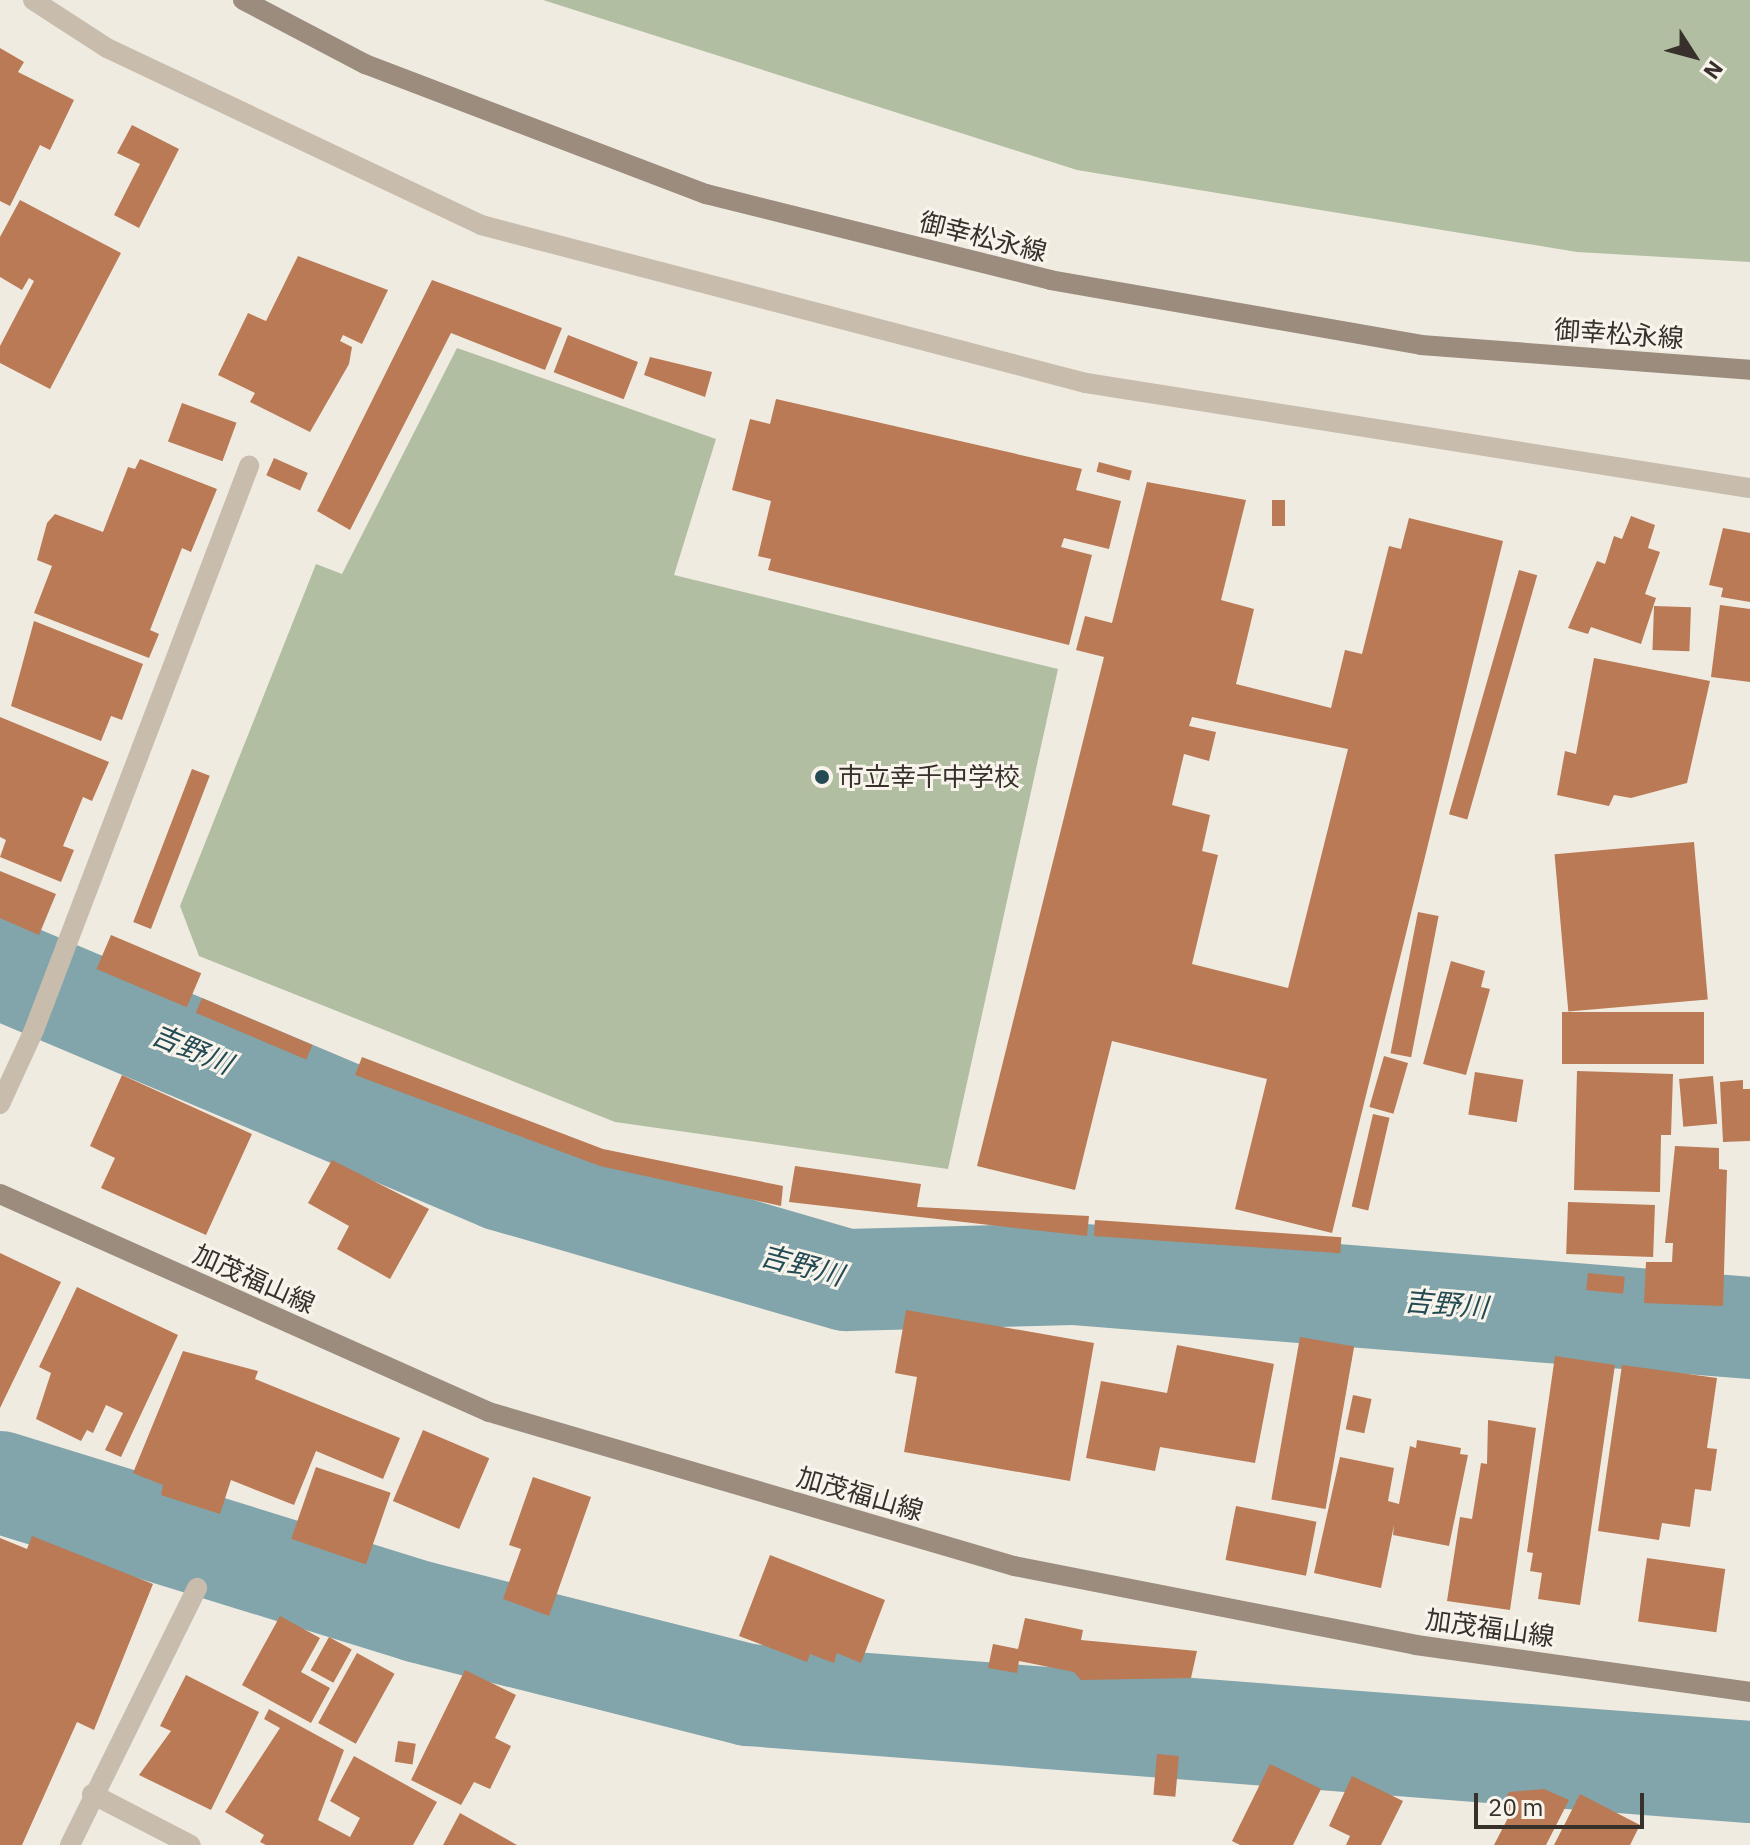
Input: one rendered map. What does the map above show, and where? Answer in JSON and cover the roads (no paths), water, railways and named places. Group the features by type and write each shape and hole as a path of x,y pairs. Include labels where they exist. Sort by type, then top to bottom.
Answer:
{"main road":[{"name":"御幸松永線","path":"243,0 365,64 706,194 1035,277 1421,345 1750,370"},
{"name":"加茂福山線","path":"0,1194 489,1412 1014,1566 1416,1645 1750,1692"}],"street":[{"path":"33,0 107,48 481,225 1086,383 1750,488"},
{"path":"0,1104 34,1030 249,466"},
{"path":"70,1845 92,1794 197,1588"},
{"path":"92,1794 191,1845"}],"waterway":[{"name":"吉野川","path":"0,968 502,1180 847,1280 1073,1274 1750,1328"},
{"path":"0,1482 420,1612 749,1695 1750,1772"}],"place":[{"name":"市立幸千中学校","path":"822,777"}]}
